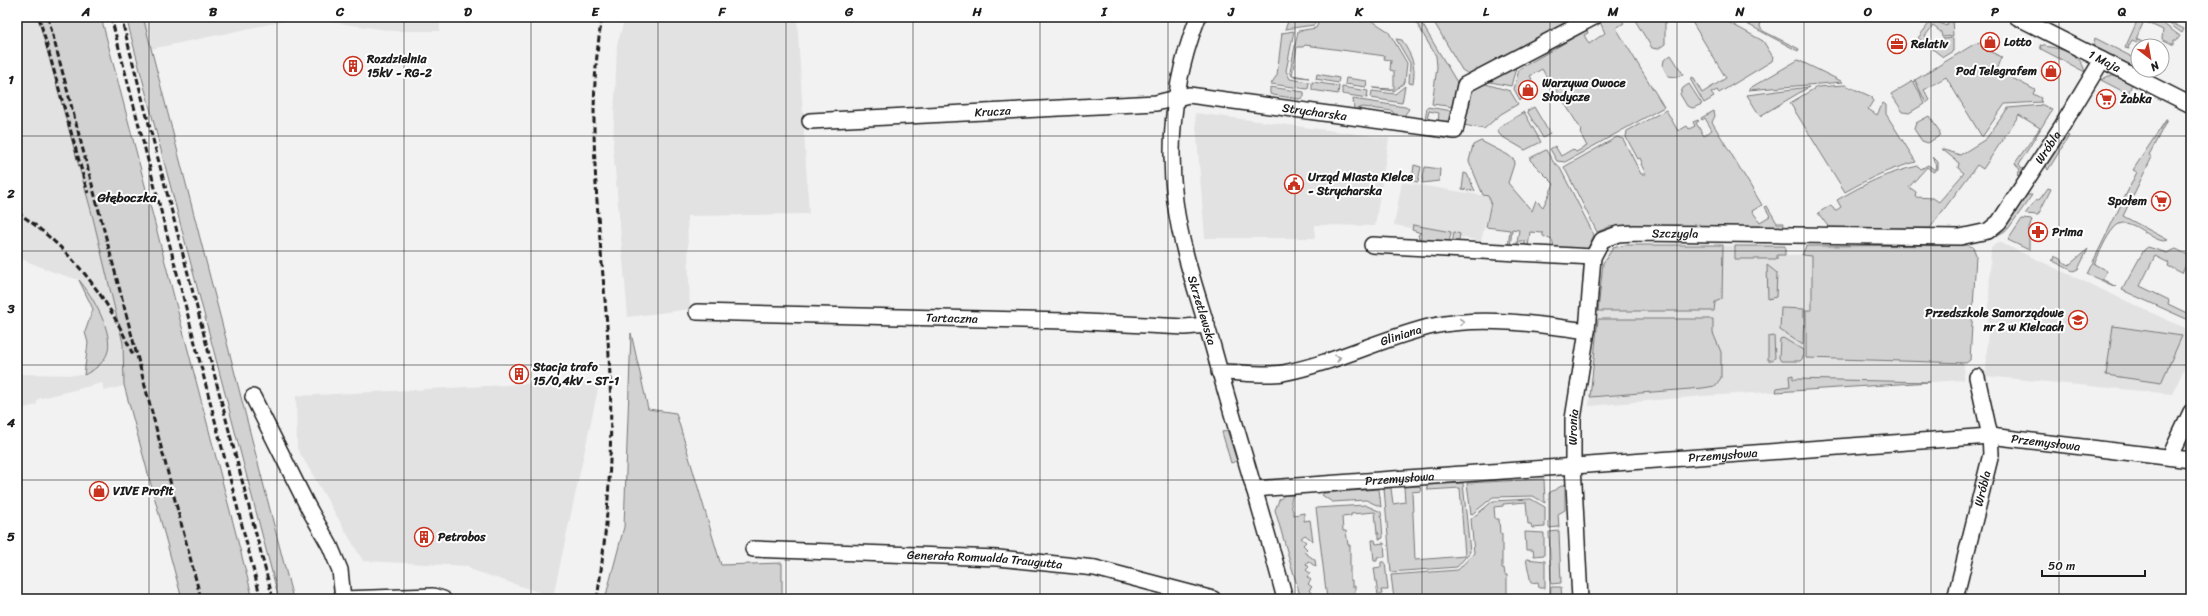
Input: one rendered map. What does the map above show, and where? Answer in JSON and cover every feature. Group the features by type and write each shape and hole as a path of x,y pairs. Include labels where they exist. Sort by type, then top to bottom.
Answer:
{"street":[{"name":"Skrzetlewska","path":"1198,17 1187,48 1174,97 1172,150 1175,201 1188,263 1285,599"},
{"name":"1 Maja","path":"2017,17 2191,105"},
{"name":"Strycharska","path":"1174,97 1189,95 1455,131 1465,85 1592,18"},
{"name":"Wróbla","path":"1988,231 1999,222 2062,126 2102,60"},
{"name":"Krucza","path":"810,121 1156,103 1174,97"},
{"name":"Szczygla","path":"1594,257 1602,240 1618,234 1960,237 1988,231"},
{"path":"1372,245 1594,257"},
{"name":"Wronia","path":"1580,599 1573,465 1575,406 1587,331 1594,257"},
{"name":"Tartaczna","path":"697,312 1066,321 1185,327 1207,325"},
{"name":"Gliniana","path":"1219,372 1281,373 1338,358 1409,333 1450,324 1476,322 1524,323 1587,331"},
{"name":"Wróbla","path":"1955,599 1991,454 1990,436 1977,377"},
{"path":"253,396 330,546 340,570 343,599 433,596 443,599"},
{"path":"2170,456 2191,412"},
{"name":"Przemysłowa","path":"1254,489 1990,436 2170,456 2191,460"},
{"name":"Generała Romualda Traugutta","path":"753,549 998,558 1095,568 1212,599"}],"shaded area":[{"path":"17,17 64,17 182,599 124,386 104,391 102,383 38,399 36,405 17,410 17,374 84,375 88,343 85,332 93,309 79,280 53,272 17,257"},
{"path":"38,17 101,17 253,599 182,599 124,385 123,343 92,214"},
{"path":"126,17 143,17 292,595 289,599 279,599"},
{"path":"143,17 304,17 151,49"},
{"path":"310,17 440,17 440,31 394,31 331,22"},
{"path":"625,17 797,17 809,214 687,216 690,309 628,317 613,147 617,45"},
{"path":"1290,17 1318,17 1314,25 1285,29"},
{"path":"1321,17 1366,17 1388,31 1407,63 1405,82 1394,91 1373,88 1394,89 1394,71 1390,70 1391,60 1384,59 1385,56 1305,45 1303,47 1297,47 1292,75 1309,78 1292,76 1290,71 1298,31 1316,28"},
{"path":"1413,17 1418,17 1458,84 1454,107 1432,104 1437,67 1436,56"},
{"path":"1431,17 1577,17 1470,75 1462,70"},
{"path":"1610,17 1619,17 1624,23 1616,28 1664,107 1565,162 1557,161 1550,149 1555,146 1561,156 1573,149 1576,152 1587,146 1580,133 1582,131 1542,69 1530,76 1532,79 1520,87 1525,97 1520,100 1514,89 1519,69 1587,30 1588,33 1584,35 1589,44 1605,33 1600,22"},
{"path":"1633,17 1665,17 1665,44 1658,49 1652,48"},
{"path":"1689,17 1719,17 1763,41 1773,57 1772,61 1719,93 1717,90 1711,93 1714,97 1704,103 1690,79 1693,77 1702,93 1726,78"},
{"path":"1734,17 1753,17 1756,20 1761,20 1760,27 1763,31 1799,49 1798,51"},
{"path":"1934,17 1940,17 1938,22 1946,26 1952,17 1953,36 1942,37 1941,32 1933,26 1925,36 1939,46 1942,39 1953,38 1953,51 1943,57 1918,38"},
{"path":"2139,17 2154,17 2180,36 2177,40 2174,40 2174,45 2170,43 2170,38 2162,38 2163,30 2144,21 2136,38 2130,38 2129,49 2125,48"},
{"path":"2160,17 2175,17 2172,23 2184,29 2182,33"},
{"path":"1294,31 1286,71 1290,79 1309,82 1308,89 1271,84 1277,75 1282,33"},
{"path":"2095,38 2130,56 2130,65 2093,46"},
{"path":"1396,39 1402,40 1412,60 1414,70 1413,84 1409,83 1410,63"},
{"path":"1982,42 1982,48 2002,57 1997,70 2035,90 2033,94 2041,98 2040,101 2042,102 2005,104 1982,137 1946,77 1924,90 1930,100 1926,103 1915,80 1976,43"},
{"path":"2040,45 2074,55 2079,59 2085,72 2041,49"},
{"path":"1671,55 1683,74 1677,77 1668,76 1663,66 1664,60"},
{"path":"1798,60 1843,82 1748,90 1750,88"},
{"path":"1517,64 1511,86 1485,81"},
{"path":"1317,74 1339,78 1338,83 1316,79"},
{"path":"2108,76 2115,76 2132,84 2128,94 2101,80"},
{"path":"1346,78 1367,81 1366,87 1345,84"},
{"path":"1913,81 1924,104 1909,113 1903,112 1891,94"},
{"path":"1312,82 1339,86 1338,94 1312,90"},
{"path":"1482,83 1510,91 1518,104 1501,114 1484,129 1464,125 1466,107 1470,96 1477,86"},
{"path":"1689,84 1702,104 1693,108 1687,106 1680,94 1683,88"},
{"path":"1845,85 1872,97 1873,101 1868,109 1877,115 1883,103 1886,105 1886,114 1916,162 1879,174 1845,192 1790,103 1817,87"},
{"path":"1405,86 1402,103 1371,98 1372,91 1395,94"},
{"path":"1270,87 1304,92 1304,97 1299,99 1273,95 1270,94"},
{"path":"1342,87 1368,91 1367,98 1342,94"},
{"path":"1809,87 1760,116 1747,95"},
{"path":"1353,99 1405,107 1409,109 1403,117 1396,117 1392,111 1363,107 1354,110"},
{"path":"2043,105 2052,110 2019,164 2023,170 2018,176 2017,175 2020,170 2015,163 2040,128 2019,115 1983,169 1977,165 1930,228 1830,229 1818,213 1831,205 1835,211 1841,207 1837,200 1866,184 1895,172 1918,166 1921,169 1928,165 1935,170 1937,167 1933,157 1938,162 1938,169 1933,172 1927,167 1909,187 1916,192 1915,197 1933,198 1939,202 1964,173 1958,168 1959,163 1942,149 1960,155 1986,139 2008,108"},
{"path":"1427,107 1453,111 1450,121 1438,122 1439,113 1429,111 1427,120 1425,120"},
{"path":"1534,107 1550,134 1543,138 1527,111"},
{"path":"1666,110 1678,131 1687,126 1689,129 1695,126 1693,122 1698,120 1699,121 1696,123 1704,136 1712,130 1705,118 1702,120 1701,118 1714,111 1715,116 1712,122 1762,205 1752,211 1760,222 1770,216 1765,207 1767,206 1777,223 1784,223 1783,228 1609,227 1597,232 1564,167 1617,137 1623,139 1641,174 1646,174 1640,158 1638,159 1626,137 1627,131"},
{"path":"1524,112 1541,142 1525,150 1501,136 1497,131 1502,125"},
{"path":"1195,113 1389,138 1375,226 1315,225 1315,238 1205,238"},
{"path":"1929,116 1940,132 1939,136 1928,143 1922,141 1914,129 1916,123"},
{"path":"2166,120 2149,155 2152,157 2123,216 2168,240 2162,241 2156,239 2127,223 2120,224 2114,228 2105,241 2094,264 2107,271 2102,279 2116,287 2087,274 2137,172 2133,170"},
{"path":"2064,134 2069,136 2048,170 2045,164"},
{"path":"1481,141 1508,155 1515,161 1508,183 1532,211 1536,200 1543,207 1554,184 1530,160 1530,158 1546,150 1554,163 1559,166 1594,235 1588,248 1584,251 1554,248 1552,240 1543,236 1543,233 1530,232 1528,247 1524,249 1525,241 1519,241 1518,249 1516,249 1519,230 1512,229 1510,248 1508,248 1510,230 1486,227 1491,202 1488,196 1483,195 1469,161 1473,145"},
{"path":"1414,165 1421,167 1418,182 1412,181"},
{"path":"1425,167 1440,169 1439,181 1422,183"},
{"path":"1464,173 1467,174 1475,191 1462,189"},
{"path":"1402,182 1492,197 1481,241 1394,225"},
{"path":"2048,188 2051,189 2038,215 2025,214 2035,201 2040,199"},
{"path":"2026,195 2032,195 2008,229 1998,235"},
{"path":"2022,219 2032,220 2029,229 2029,250 2008,240"},
{"path":"1413,225 1451,232 1449,243 1452,244 1454,232 1460,234 1458,245 1419,241 1418,235 1421,233 1412,230"},
{"name":"Przedszkole Samorządowe nr 2 w Kielcach","path":"1999,242 2191,331 2191,355 2172,394 1986,376 1991,247"},
{"path":"1625,245 1785,246 1785,255 1971,250 1963,380 1703,396 1589,406 1603,263 1613,248"},
{"path":"1625,245 1723,245 1722,299 1715,302 1714,311 1598,311 1603,263 1613,248"},
{"path":"1966,245 1973,247 1976,255 1970,360 1966,363 1806,358 1806,310 1812,310 1812,256 1802,255 1806,246"},
{"path":"1735,246 1785,246 1785,255 1777,255 1777,259 1735,259"},
{"path":"2148,247 2167,253 2176,249 2188,255 2191,248 2191,259 2189,258 2182,273 2168,266 2169,263 2155,256 2140,286 2169,300 2168,304 2191,315 2191,321 2122,290 2144,250"},
{"path":"2088,249 2078,269 2073,271 2051,260 2053,260 2054,256 2062,260 2063,263 2069,265"},
{"path":"1767,265 1777,273 1776,297 1768,299"},
{"path":"79,280 90,295 101,315 108,336 109,346 103,361 84,375 88,343 85,332 93,309"},
{"path":"1781,308 1804,309 1803,345 1780,330"},
{"path":"1598,319 1713,319 1713,333 1721,352 1721,378 1715,386 1703,388 1590,397"},
{"path":"2113,326 2182,336 2161,383 2106,375"},
{"path":"631,333 648,409 676,413 721,565 782,563 782,599 605,599 624,527"},
{"path":"1774,336 1775,358 1768,360 1768,337"},
{"path":"1783,338 1803,350 1803,358 1800,361 1781,361 1779,358 1780,339"},
{"path":"1793,375 1793,379 1930,382 1776,392 1777,388 1790,386 1789,376"},
{"path":"600,380 553,597 472,570 468,566 363,561 297,448 296,396"},
{"path":"1227,430 1237,461 1231,463 1222,432"},
{"path":"1544,479 1545,503 1533,496 1493,497 1471,515 1467,483"},
{"path":"1463,483 1470,552 1457,567 1391,572 1384,488 1391,488 1393,504 1405,502 1404,487 1420,486 1421,491 1412,492 1415,560 1465,556 1460,488 1428,490 1427,485"},
{"path":"1565,484 1565,510 1558,514 1559,527 1549,528 1549,493"},
{"path":"1379,489 1381,507 1366,500 1332,502 1322,495 1324,493"},
{"path":"1285,495 1293,495 1291,502 1294,515 1304,513 1304,521 1310,520 1313,541 1305,535 1301,538 1306,542 1303,545 1307,549 1304,552 1315,560 1316,567 1308,561 1306,564 1309,567 1306,570 1310,573 1307,577 1311,580 1308,584 1312,587 1309,590 1312,594 1309,597 1311,599 1301,599 1275,510 1279,500"},
{"path":"1531,499 1545,507 1545,527 1532,528 1531,524 1528,524 1526,502 1503,504 1503,506 1494,507 1495,519 1499,519 1500,534 1502,534 1502,568 1504,568 1505,575 1507,575 1507,599 1394,599 1391,575 1458,570 1474,553 1471,519 1493,501"},
{"path":"1365,505 1381,512 1383,538 1379,539 1379,533 1377,533 1375,512 1351,514 1351,516 1342,517 1343,531 1346,531 1348,545 1350,545 1350,580 1352,580 1352,586 1355,586 1355,592 1353,593 1353,599 1327,599 1316,508"},
{"path":"1559,531 1561,583 1551,584 1549,532"},
{"path":"1525,532 1544,533 1544,555 1534,556 1533,550 1526,550"},
{"path":"1372,540 1375,540 1376,544 1384,543 1385,557 1377,557 1377,561 1374,561"},
{"path":"1526,559 1545,561 1545,588 1539,588 1538,582 1531,583"},
{"path":"1381,562 1385,562 1388,590 1381,590 1382,594 1378,595 1374,568 1381,567"},
{"path":"1551,587 1561,587 1562,599 1550,599"}],"railway":[{"path":"39,17 88,193"},
{"path":"48,17 201,599"},
{"path":"111,17 261,599"},
{"path":"121,17 273,599"},
{"path":"597,599 608,502 611,437 610,372 598,219 594,138 594,97 602,17"},
{"path":"17,212 54,241 86,275 112,313 133,355"}],"place":[{"name":"Lotto","path":"1990,42"},
{"name":"Relativ","path":"1897,44"},
{"name":"Rozdzielnia 15kV - RG-2","path":"353,66"},
{"name":"Pod Telegrafem","path":"2051,71"},
{"name":"Warzywa Owoce Słodycze","path":"1528,90"},
{"name":"Żabka","path":"2106,99"},
{"name":"Urząd Miasta Kielce - Strycharska","path":"1294,184"},
{"name":"Społem","path":"2161,201"},
{"name":"Prima","path":"2038,232"},
{"name":"Przedszkole Samorządowe nr 2 w Kielcach","path":"2078,320"},
{"name":"Stacja trafo 15/0,4kV - ST-1","path":"519,374"},
{"name":"VIVE Profit","path":"99,491"},
{"name":"Petrobos","path":"424,537"}],"district":[{"name":"Głęboczka","path":"127,197"}]}
